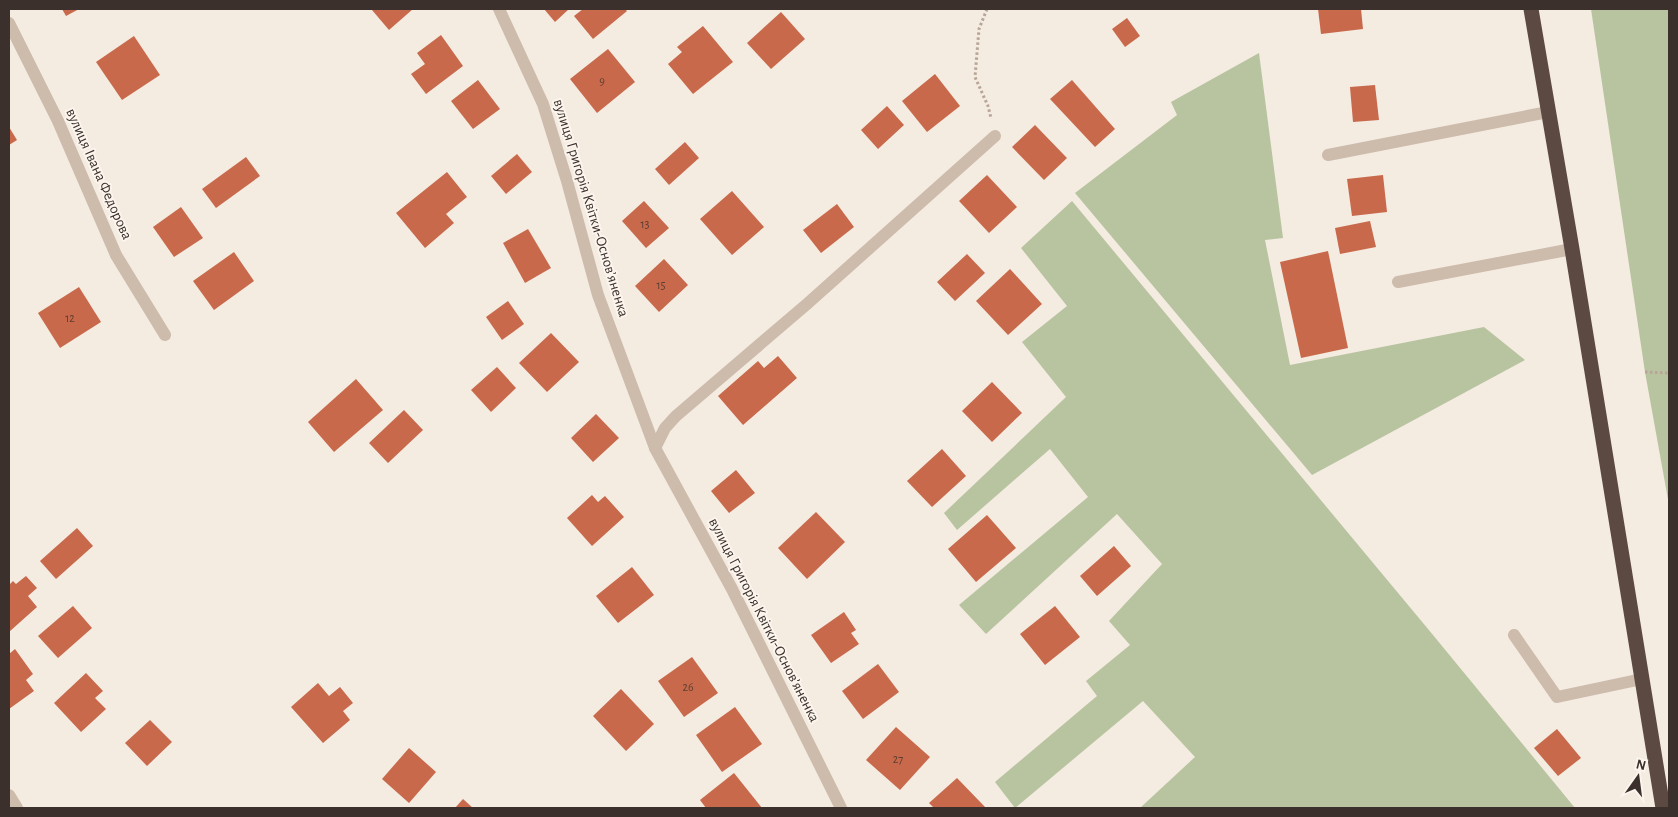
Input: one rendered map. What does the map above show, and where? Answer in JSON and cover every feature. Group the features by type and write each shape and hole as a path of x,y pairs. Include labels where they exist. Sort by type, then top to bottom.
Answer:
{"highway":[{"path":"1530,9 1572,248 1663,808"}],"street":[{"name":"вулиця Григорія Квітки-Основʼяненка","path":"499,9 543,104 567,181 598,295 656,448 732,589 841,808"},
{"name":"вулиця Івана Федорова","path":"9,23 58,121 116,254 165,335"},
{"path":"1328,155 1548,112"},
{"path":"656,448 665,428 676,416 807,304 995,136"},
{"path":"1398,282 1572,248"},
{"path":"1514,635 1557,696 1642,679"},
{"path":"9,795 17,808"}],"path":[{"path":"988,9 979,29 975,77 988,106 995,136"},
{"path":"1645,372 1669,374"}],"green space":[{"path":"1591,9 1669,9 1669,505 1645,372"},
{"path":"1259,53 1283,238 1265,240 1290,365 1484,327 1525,360 1312,475 1075,193 1177,115 1171,102"},
{"path":"1072,201 1575,808 1140,808 1195,757 1143,701 1015,808 995,782 1097,696 1086,681 1130,645 1109,621 1162,564 1117,514 986,634 959,605 1088,497 1050,449 957,530 944,513 1066,397 1022,342 1067,306 1021,248"}],"building":[{"path":"62,9 79,9 66,16"},
{"path":"373,9 413,9 389,30"},
{"path":"544,9 569,9 555,22"},
{"path":"583,9 625,9 627,11 593,39 574,16"},
{"path":"1318,9 1361,9 1363,29 1321,34"},
{"path":"781,12 805,39 771,69 747,43"},
{"path":"1127,18 1140,36 1125,47 1112,29"},
{"path":"703,26 733,62 693,94 668,64 682,52 677,47"},
{"path":"441,35 463,66 426,94 411,74 425,64 417,53"},
{"path":"134,36 160,75 122,100 96,62"},
{"path":"608,49 635,82 597,113 570,79"},
{"path":"935,74 960,106 927,132 902,101"},
{"path":"478,80 500,109 473,129 451,101"},
{"path":"1072,80 1115,129 1095,147 1050,99"},
{"path":"1375,85 1379,120 1353,122 1350,87"},
{"path":"887,106 904,125 878,149 861,130"},
{"path":"1035,125 1067,158 1044,180 1012,147"},
{"path":"9,127 17,140 9,145"},
{"path":"685,142 699,158 669,185 655,169"},
{"path":"517,154 532,172 506,194 491,176"},
{"path":"246,157 260,176 216,208 202,189"},
{"path":"447,172 467,197 446,214 454,223 425,248 396,213"},
{"path":"987,175 1017,207 989,233 959,201"},
{"path":"1383,175 1387,212 1352,216 1347,179"},
{"path":"732,191 764,227 732,255 700,219"},
{"path":"644,201 669,228 646,248 622,221"},
{"path":"837,204 854,227 821,253 803,230"},
{"path":"181,207 203,238 174,257 153,227"},
{"path":"1370,221 1376,247 1340,254 1335,228"},
{"path":"528,229 551,268 525,283 503,243"},
{"path":"1328,251 1348,348 1301,358 1280,262"},
{"path":"234,252 254,281 214,310 193,281"},
{"path":"967,254 985,273 955,301 937,282"},
{"path":"664,259 688,285 659,312 635,286"},
{"path":"1010,269 1042,304 1008,335 976,301"},
{"path":"79,287 101,322 60,348 38,313"},
{"path":"508,301 524,324 502,340 486,317"},
{"path":"551,333 579,362 547,392 519,363"},
{"path":"778,356 797,378 743,425 718,396 758,361 764,368"},
{"path":"497,367 516,388 491,412 471,390"},
{"path":"356,379 383,410 334,452 308,422"},
{"path":"992,382 1022,413 992,442 962,411"},
{"path":"404,410 423,430 388,463 369,443"},
{"path":"596,414 619,438 593,462 571,438"},
{"path":"942,449 966,476 932,507 907,481"},
{"path":"736,470 755,493 729,513 711,491"},
{"path":"592,495 598,502 605,496 624,517 592,546 567,518"},
{"path":"816,512 845,542 807,579 778,548"},
{"path":"987,515 1016,548 976,582 948,549"},
{"path":"77,528 93,546 56,579 40,561"},
{"path":"1114,546 1131,566 1097,596 1080,576"},
{"path":"632,567 654,595 618,623 596,596"},
{"path":"26,576 37,588 28,596 37,607 9,632 9,585 13,581 16,584"},
{"path":"73,606 92,628 58,658 38,636"},
{"path":"1055,606 1080,637 1045,665 1020,634"},
{"path":"844,612 856,630 851,633 859,644 831,663 811,635"},
{"path":"15,649 33,674 26,680 34,691 9,709 9,654"},
{"path":"692,657 718,693 684,717 658,681"},
{"path":"878,664 899,692 863,719 842,691"},
{"path":"86,673 103,691 95,698 106,709 81,732 54,703"},
{"path":"318,683 329,696 340,687 353,703 343,711 350,720 323,743 291,707"},
{"path":"621,689 654,724 626,751 593,716"},
{"path":"735,707 762,744 722,772 696,735"},
{"path":"150,720 172,742 147,766 125,743"},
{"path":"896,727 930,757 900,790 866,760"},
{"path":"1557,729 1581,758 1558,776 1534,748"},
{"path":"409,748 436,772 409,803 382,779"},
{"path":"734,773 762,808 706,808 700,800"},
{"path":"957,778 986,808 934,808 929,803"},
{"path":"463,799 473,808 455,808"}]}
